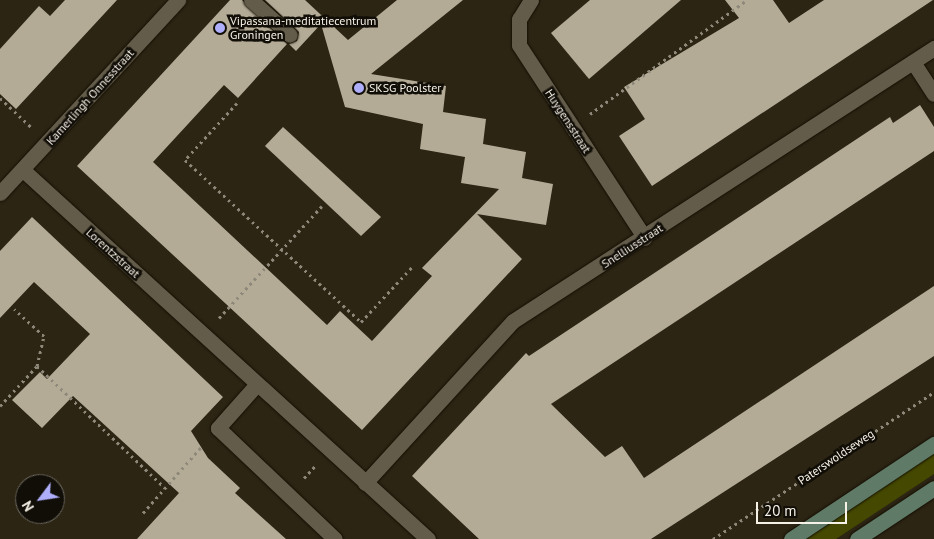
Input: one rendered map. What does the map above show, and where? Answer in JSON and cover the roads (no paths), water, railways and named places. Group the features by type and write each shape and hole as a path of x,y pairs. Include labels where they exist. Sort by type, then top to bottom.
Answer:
{"main road":[{"path":"791,539 934,444"},
{"path":"857,539 934,488"}],"street":[{"name":"Kamerlingh Onnesstraat","path":"0,194 178,0"},
{"path":"252,0 290,35"},
{"name":"Huygensstraat","path":"531,0 519,19 519,45 645,238"},
{"name":"Snelliusstraat","path":"365,483 513,322 645,238 934,48"},
{"path":"913,62 934,94"},
{"name":"Lorentzstraat","path":"23,170 428,539"},
{"path":"257,384 218,428 335,539"}],"place":[{"name":"Vipassana-meditatiecentrum Groningen","path":"220,28"},
{"name":"SKSG Poolster","path":"359,88"}]}
